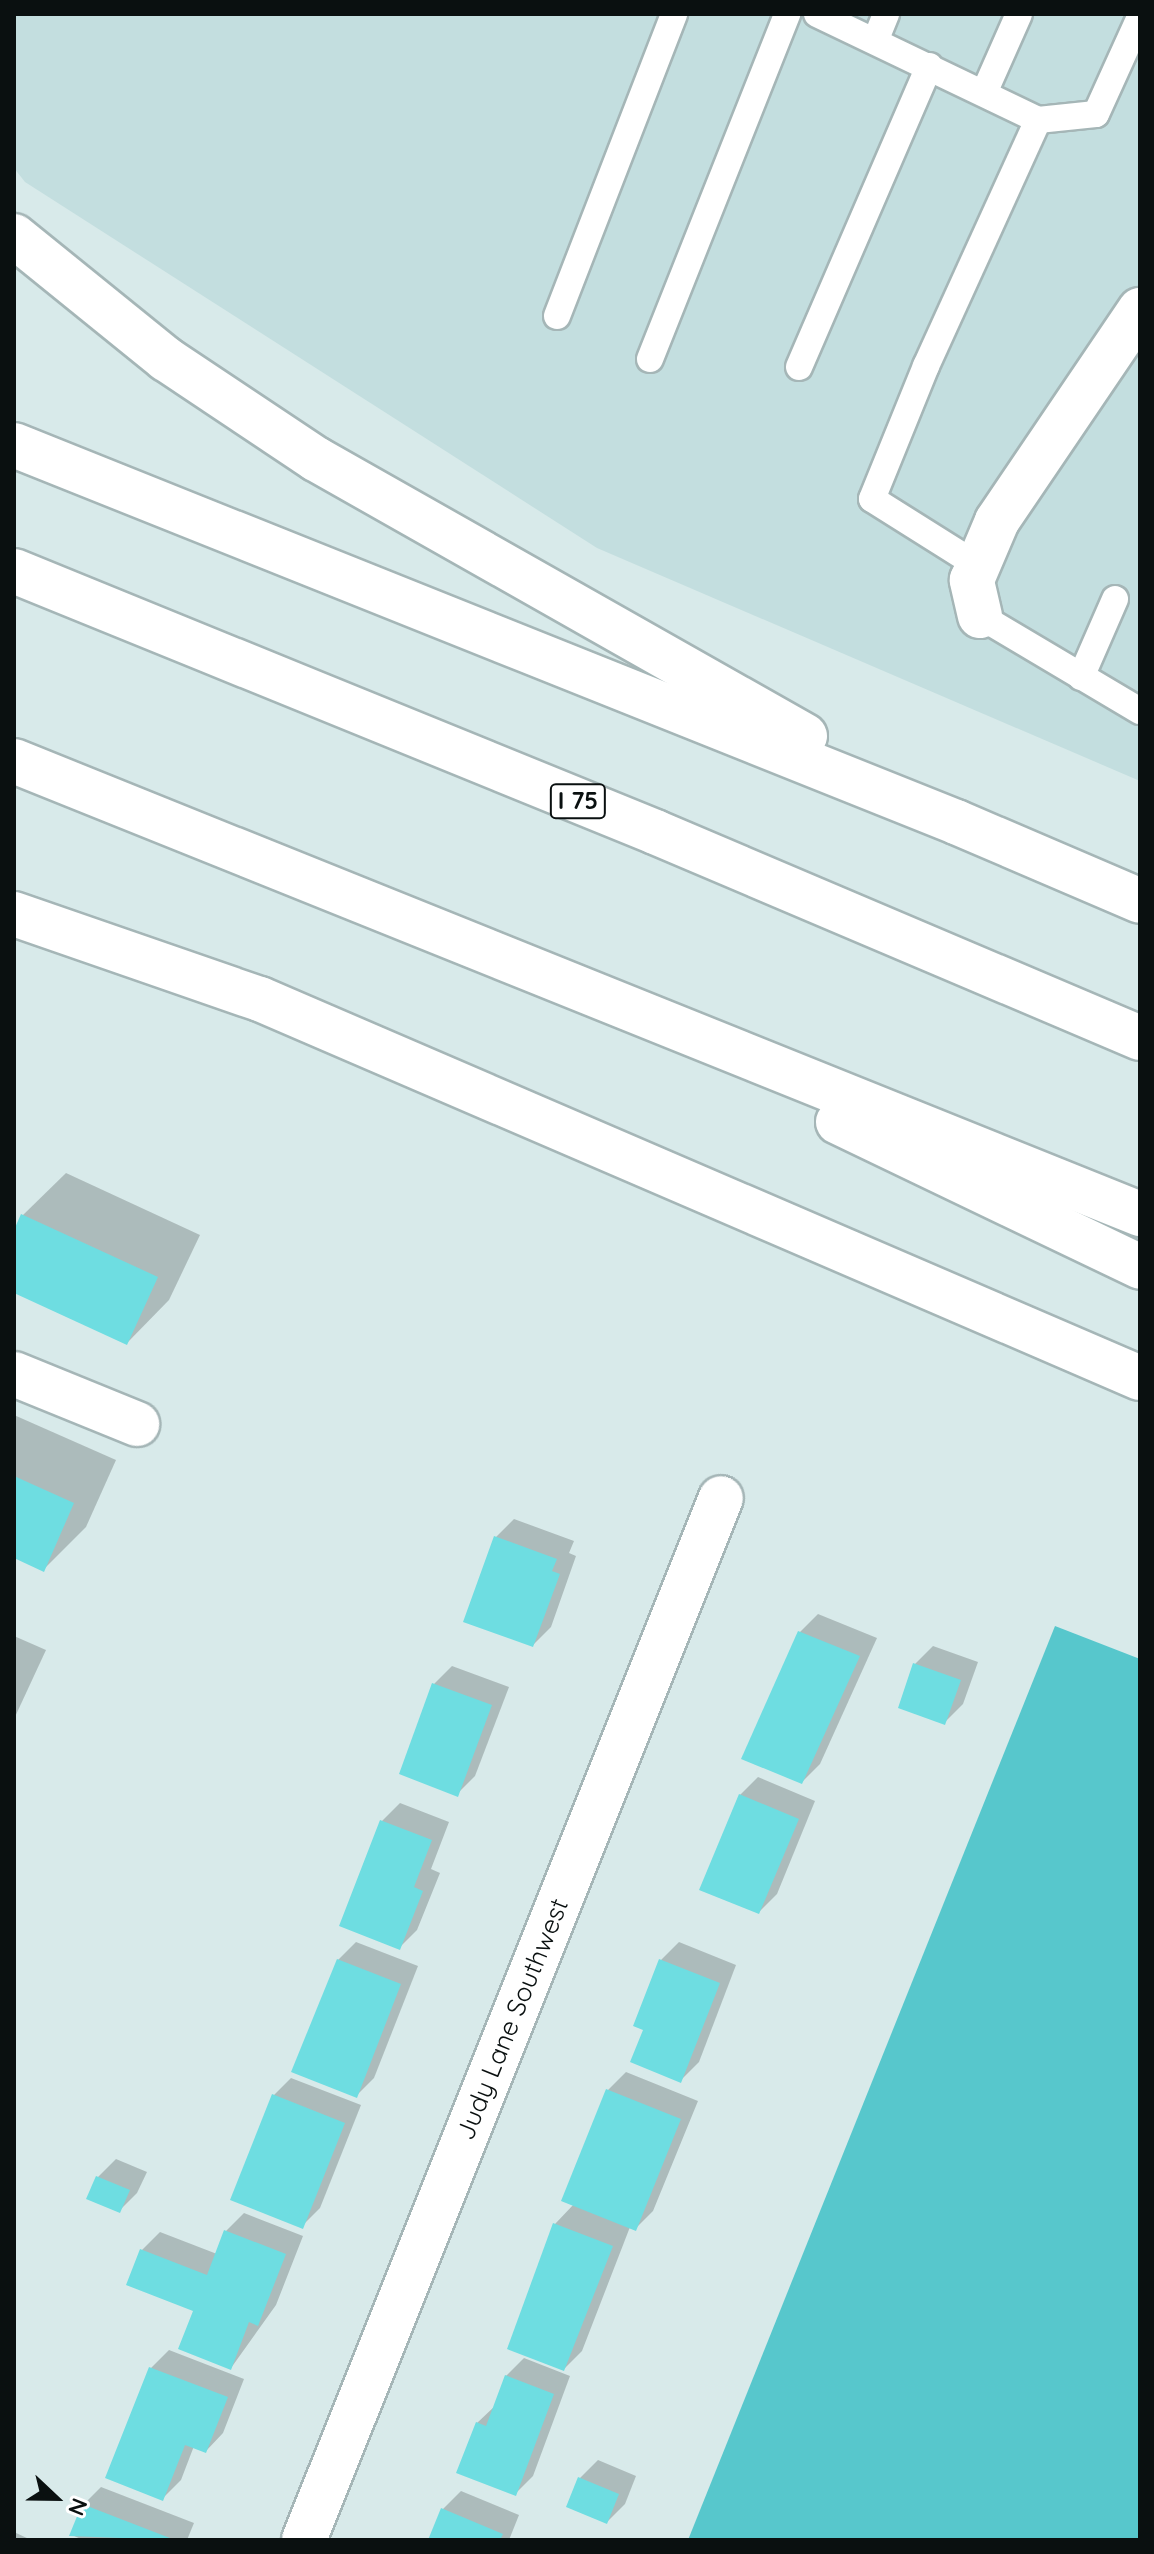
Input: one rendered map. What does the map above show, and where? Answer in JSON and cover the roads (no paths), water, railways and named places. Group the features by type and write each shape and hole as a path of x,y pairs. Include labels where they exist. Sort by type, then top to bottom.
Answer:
{"main road":[{"path":"14,236 166,359 316,459 956,822"},
{"path":"980,616 972,580 997,521 1140,310"},
{"path":"14,445 956,822 1140,901"},
{"name":"I 75","path":"14,571 655,832 1140,1038"},
{"path":"14,761 1140,1214"},
{"path":"14,914 260,999 1140,1378"},
{"path":"475,947 1140,1267"},
{"path":"14,1374 137,1424"},
{"name":"Judy Lane Southwest","path":"304,2540 721,1498"}],"lane":[{"path":"557,316 674,14"},
{"path":"650,359 787,14"},
{"path":"817,14 876,39 1038,120 1096,114 1140,17"},
{"path":"876,39 886,14"},
{"path":"984,93 1019,14"},
{"path":"799,367 929,66"},
{"path":"977,565 872,499 926,366 1038,120"},
{"path":"1081,677 1115,599"},
{"path":"980,616 1140,711"}]}
